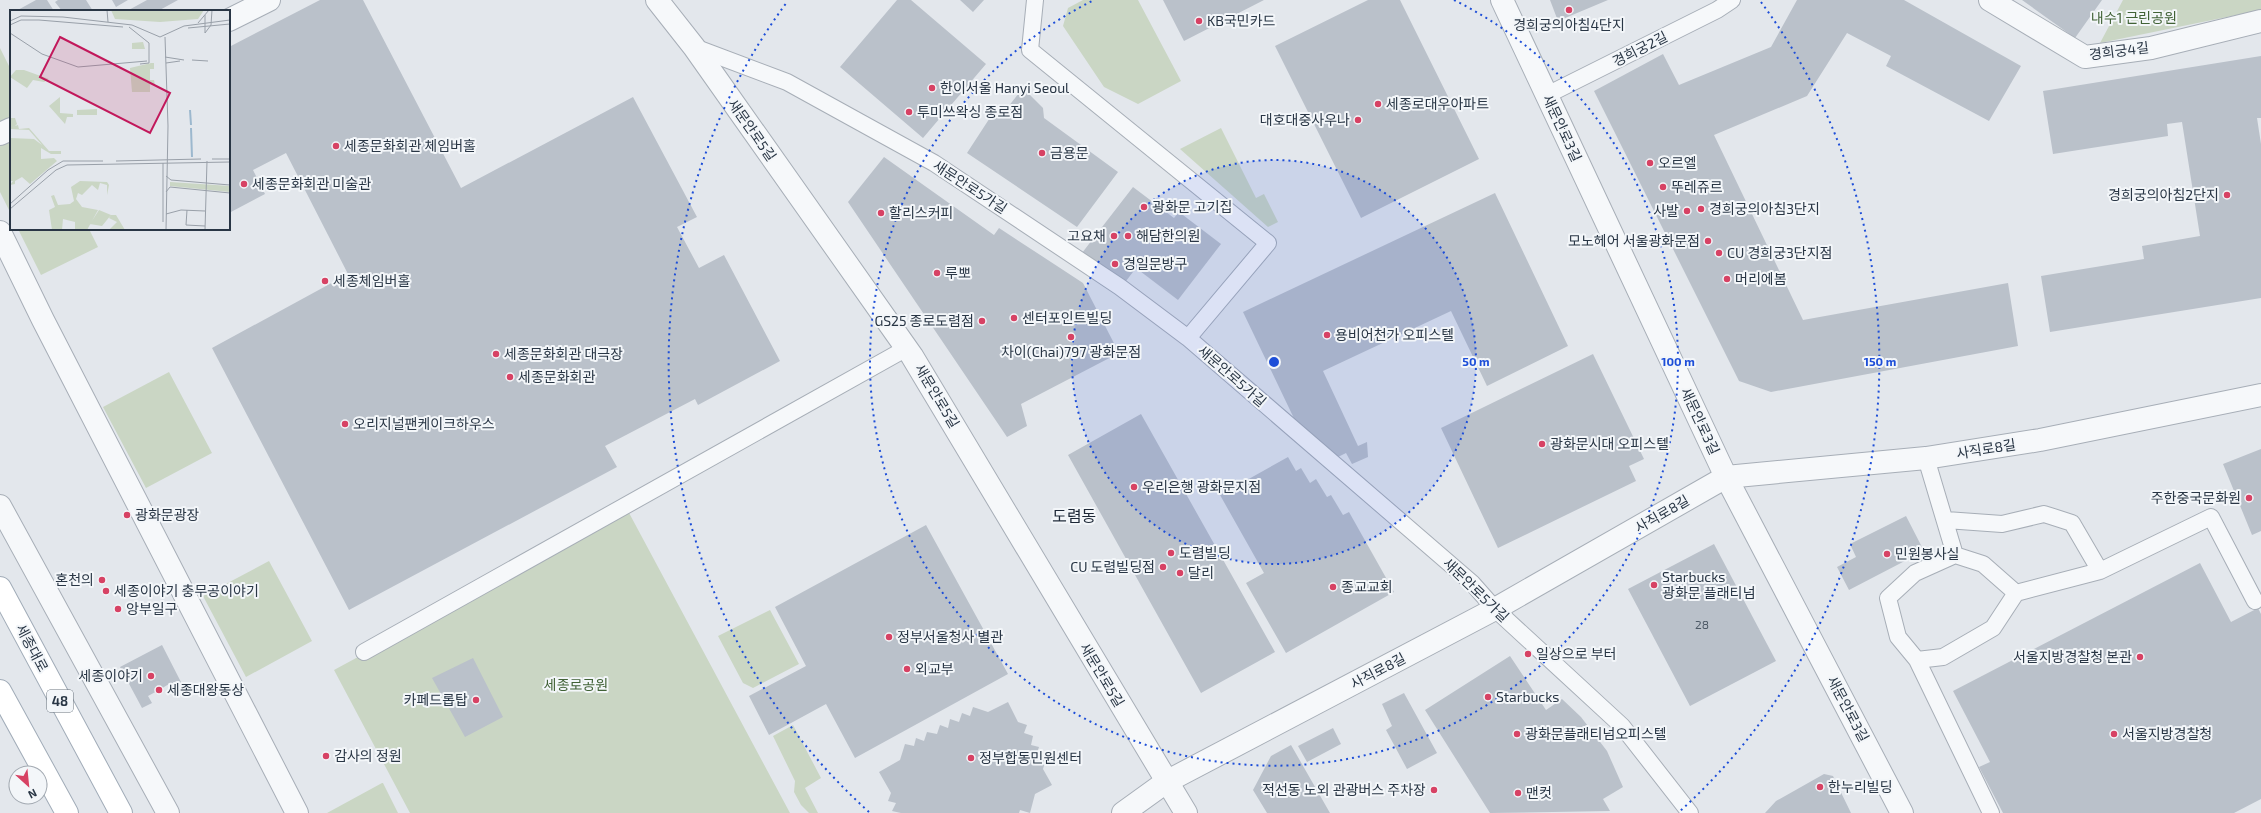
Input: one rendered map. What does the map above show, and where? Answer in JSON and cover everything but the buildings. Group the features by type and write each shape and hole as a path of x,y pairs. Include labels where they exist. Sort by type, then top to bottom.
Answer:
{"main road":[{"name":"세종대로","path":"0,588 121,813"},
{"path":"0,692 67,813"}],"street":[{"path":"230,20 269,0"},
{"name":"새문안로5길","path":"657,0 694,47 907,348 1166,782 1186,813"},
{"name":"새문안로3길","path":"1502,0 1726,477 1902,813"},
{"name":"경희궁4길","path":"1990,0 2085,57 2151,48 2261,20"},
{"path":"0,134 10,129"},
{"path":"0,232 46,327 297,813"},
{"name":"사직로8길","path":"1123,813 1166,782 1495,610 1726,477 1926,458 2040,440 2261,395"},
{"path":"0,506 168,813"}],"lane":[{"path":"1035,0 1030,50 1268,243 1188,338"},
{"name":"경희궁2길","path":"1547,96 1717,10 1732,0"},
{"name":"새문안로5가길","path":"694,47 787,82 934,163 1120,287 1188,338 1472,583 1495,610 1622,726 1690,813"},
{"path":"364,652 907,348"},
{"path":"1926,458 1946,520 1955,555"},
{"path":"1946,520 2002,524 2044,514 2072,523 2100,571"},
{"path":"1917,660 1943,657 1993,628 2016,593 2100,571 2211,517 2255,601"},
{"path":"1991,813 1917,660 1898,637 1888,598 1916,573 1955,555 1983,564 2016,593"}],"green space":[{"path":"1083,0 1138,0 1181,81 1138,104 1104,87 1063,26 1068,8"},
{"name":"내수1 근린공원","path":"2123,0 2261,0 2261,10 2100,43"},
{"path":"0,48 10,68 10,212 0,192"},
{"path":"1221,128 1256,198 1264,194 1278,222 1268,227 1180,149"},
{"path":"18,230 90,230 98,247 41,275"},
{"path":"169,372 212,453 146,488 103,407"},
{"name":"세종로공원","path":"628,511 790,813 410,813 334,670"},
{"path":"269,561 312,641 246,677 203,596"},
{"path":"770,610 799,664 753,688 743,683 718,636"},
{"path":"793,725 821,778 805,788 818,813 809,813 801,805 794,792 795,781 773,736"},
{"path":"382,783 398,813 327,813"}],"place":[{"name":"경희궁의아침4단지","path":"1569,10"},
{"name":"KB국민카드","path":"1199,21"},
{"name":"한이서울 Hanyi Seoul","path":"932,88"},
{"name":"세종로대우아파트","path":"1378,104"},
{"name":"투미쓰왁싱 종로점","path":"909,112"},
{"name":"대호대중사우나","path":"1358,120"},
{"name":"세종문화회관 체임버홀","path":"336,146"},
{"name":"금용문","path":"1042,153"},
{"name":"오르엘","path":"1650,163"},
{"name":"세종문화회관 미술관","path":"244,184"},
{"name":"뚜레쥬르","path":"1663,187"},
{"name":"경희궁의아침2단지","path":"2227,195"},
{"name":"광화문 고기집","path":"1144,207"},
{"name":"경희궁의아침3단지","path":"1701,209"},
{"name":"사발","path":"1687,211"},
{"name":"할리스커피","path":"881,213"},
{"name":"고요채","path":"1114,236"},
{"name":"해담한의원","path":"1128,236"},
{"name":"모노헤어 서울광화문점","path":"1708,241"},
{"name":"CU 경희궁3단지점","path":"1719,253"},
{"name":"경일문방구","path":"1115,264"},
{"name":"루뽀","path":"937,273"},
{"name":"머리에봄","path":"1727,279"},
{"name":"세종체임버홀","path":"325,281"},
{"name":"센터포인트빌딩","path":"1014,318"},
{"name":"GS25 종로도렴점","path":"982,321"},
{"name":"용비어천가 오피스텔","path":"1327,335"},
{"name":"차이(Chai)797 광화문점","path":"1071,337"},
{"name":"세종문화회관 대극장","path":"496,354"},
{"name":"세종문화회관","path":"510,377"},
{"name":"오리지널팬케이크하우스","path":"345,424"},
{"name":"광화문시대 오피스텔","path":"1542,444"},
{"name":"우리은행 광화문지점","path":"1134,487"},
{"name":"주한중국문화원","path":"2249,498"},
{"name":"광화문광장","path":"127,515"},
{"name":"도렴빌딩","path":"1171,553"},
{"name":"민원봉사실","path":"1887,554"},
{"name":"CU 도렴빌딩점","path":"1163,567"},
{"name":"달리","path":"1180,573"},
{"name":"혼천의","path":"102,580"},
{"name":"Starbucks 광화문 플래티넘","path":"1654,585"},
{"name":"종교교회","path":"1333,587"},
{"name":"세종이야기 충무공이야기","path":"106,591"},
{"name":"앙부일구","path":"118,609"},
{"name":"정부서울청사 별관","path":"889,637"},
{"name":"일상으로 부터","path":"1528,654"},
{"name":"서울지방경찰청 본관","path":"2140,657"},
{"name":"외교부","path":"907,669"},
{"name":"세종이야기","path":"151,676"},
{"name":"세종대왕동상","path":"159,690"},
{"name":"Starbucks","path":"1488,697"},
{"name":"카페드롭탑","path":"476,700"},
{"name":"광화문플래티넘오피스텔","path":"1517,734"},
{"name":"서울지방경찰청","path":"2114,734"},
{"name":"감사의 정원","path":"326,756"},
{"name":"정부합동민원센터","path":"971,758"},
{"name":"한누리빌딩","path":"1820,787"},
{"name":"적선동 노외 관광버스 주차장","path":"1434,790"},
{"name":"맨컷","path":"1518,793"}],"district":[{"name":"도렴동","path":"1074,516"}]}
